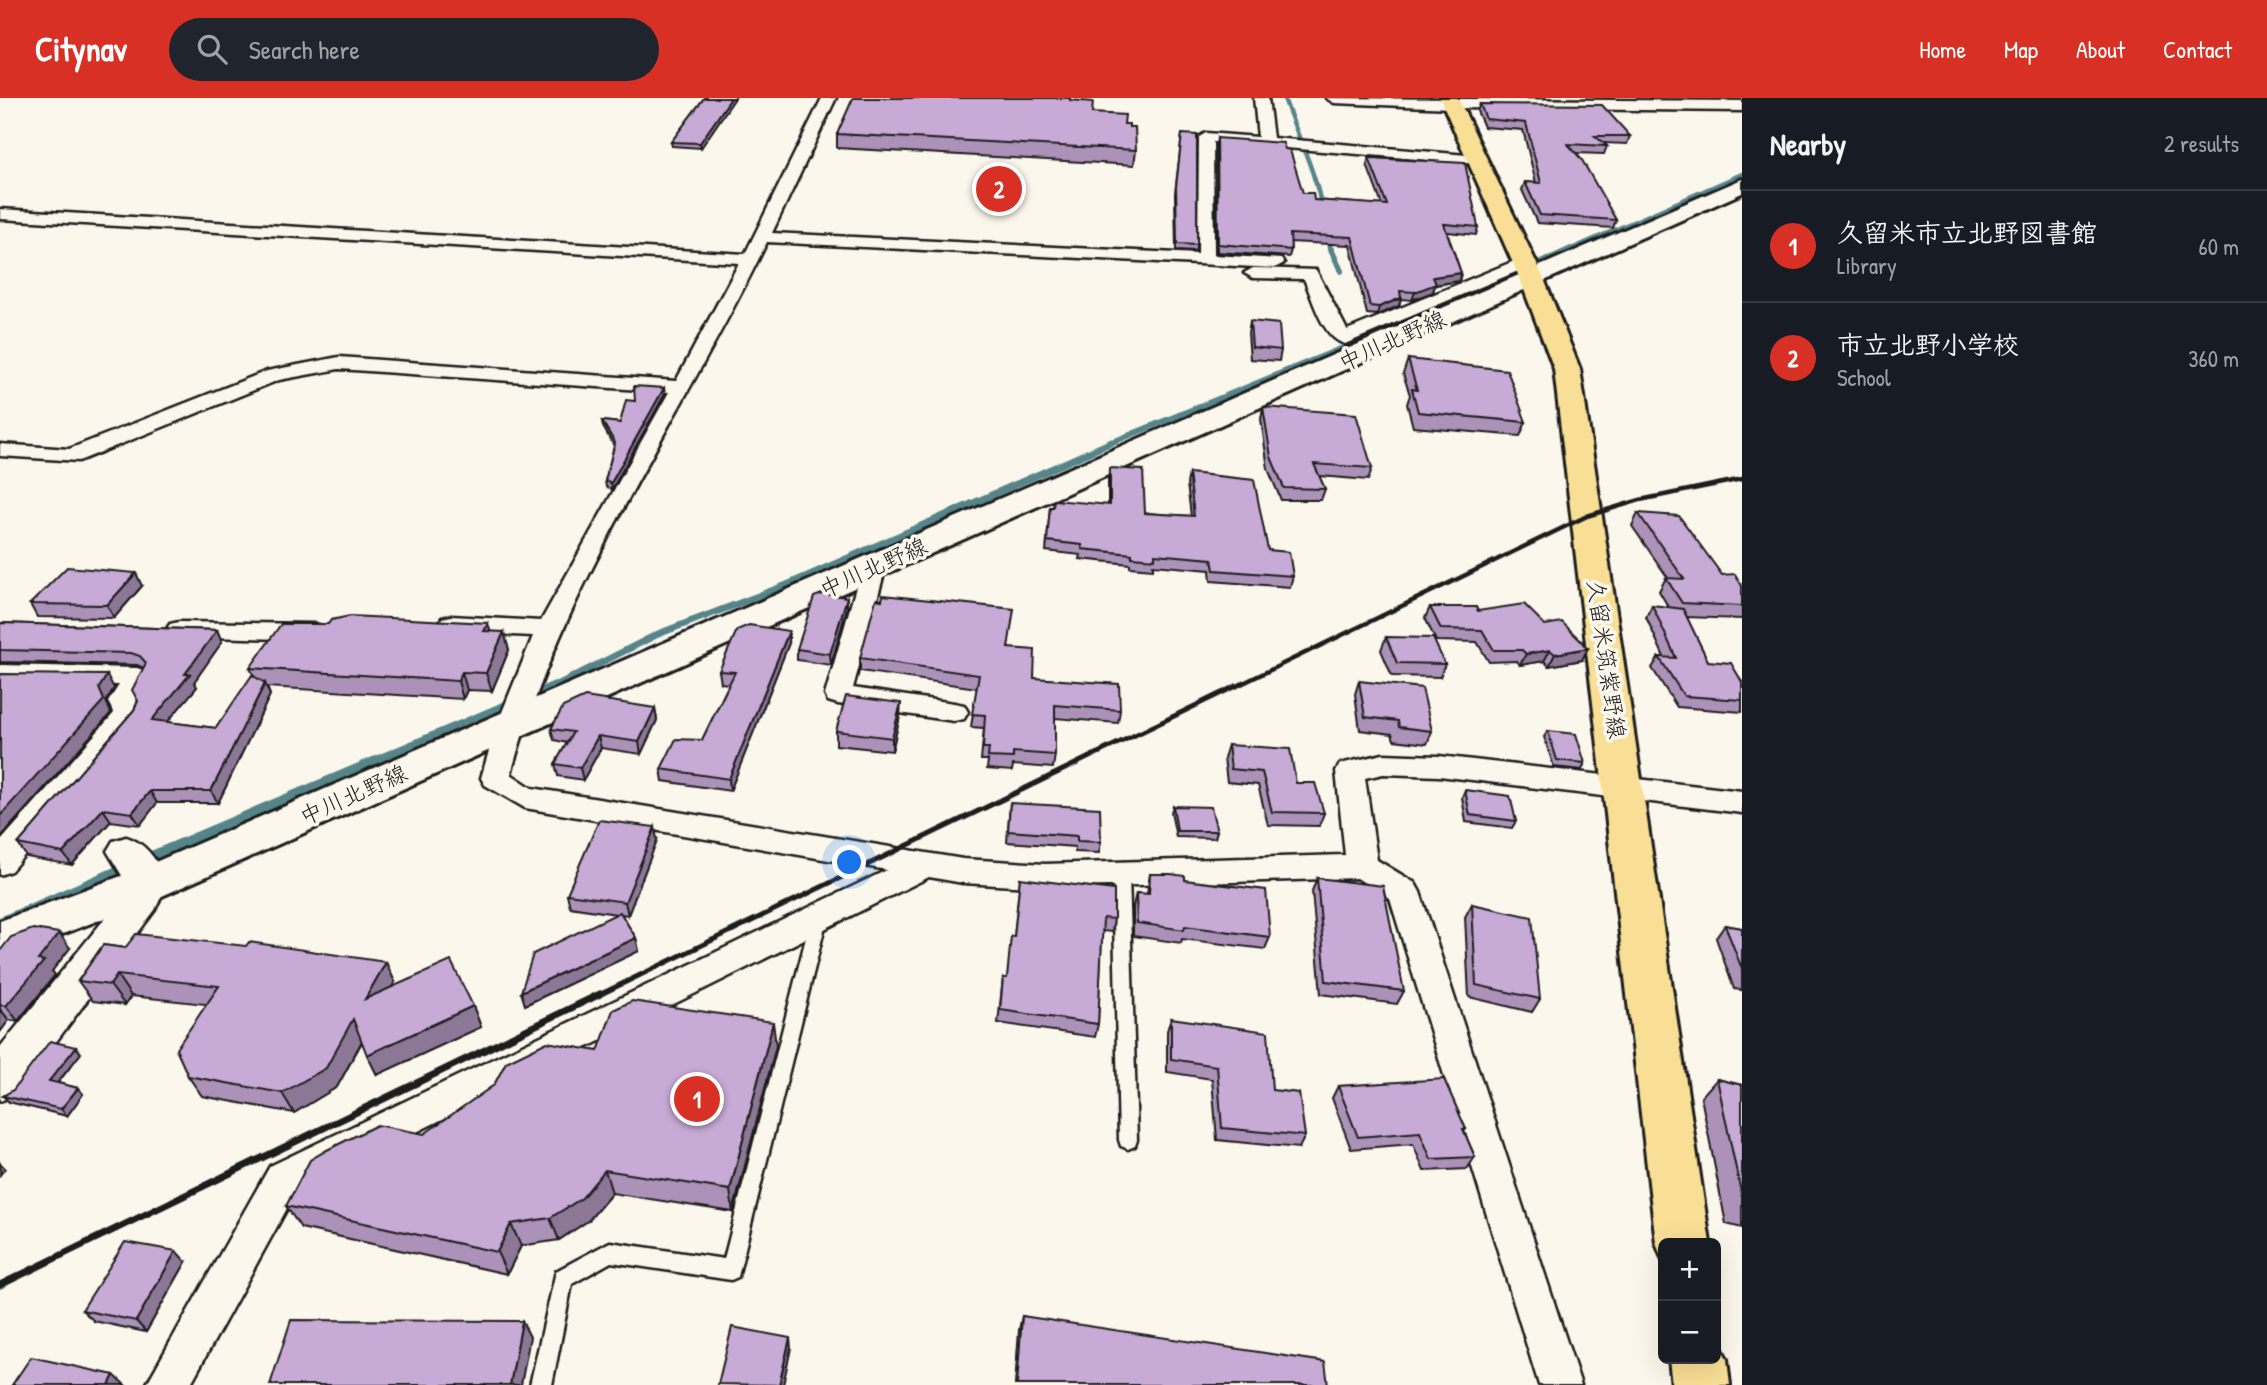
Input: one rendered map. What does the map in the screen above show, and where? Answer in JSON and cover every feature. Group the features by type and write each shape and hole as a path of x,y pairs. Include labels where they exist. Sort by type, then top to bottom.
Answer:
{"main road":[{"name":"久留米筑紫野線","path":"1450,100 1528,269 1567,369 1625,789 1682,1238"},
{"name":"中川北野線","path":"0,940 138,869 515,708 874,566 1528,269 1742,185"},
{"path":"1699,1364 1701,1385"}],"street":[{"path":"829,98 762,237 682,387 546,629 515,708 495,778 525,797 963,870 1045,876 1363,866 1404,892 1560,1385"},
{"path":"1261,98 1266,142"},
{"path":"1334,98 1742,106"},
{"path":"1206,261 1206,137 1478,160"},
{"path":"0,214 750,259"},
{"path":"762,237 1275,263"},
{"path":"1164,259 1168,270 1310,274 1336,330 1345,338 1528,269"},
{"path":"0,450 71,456 274,375 339,363 682,387"},
{"path":"874,566 838,695 954,712"},
{"path":"429,623 546,629"},
{"path":"158,630 311,632 338,627"},
{"path":"0,674 136,677 122,702 128,714 0,863"},
{"path":"1363,866 1350,771 1383,764 1439,766 1742,802"},
{"path":"167,1385 283,1179 927,864"},
{"path":"0,1081 135,910 138,869"}],"lane":[{"path":"1121,874 1128,1140"},
{"path":"541,1385 563,1278 610,1252 731,1270 820,918"}],"building":[{"path":"704,98 731,98 700,143 671,142"},
{"path":"853,98 1070,98 1093,102 1092,113 1125,115 1124,124 1135,127 1136,150 837,134"},
{"path":"1480,104 1602,105 1630,136 1595,136 1607,146 1568,144 1582,160 1616,220 1540,215 1525,182 1541,183 1526,123 1486,119"},
{"path":"1182,134 1197,135 1197,245 1177,244 1176,187"},
{"path":"1217,138 1283,143 1285,149 1290,150 1303,193 1313,193 1314,200 1387,205 1369,158 1465,163 1478,227 1444,224 1461,273 1433,277 1436,284 1415,292 1400,291 1401,298 1379,307 1370,306 1352,237 1290,234 1291,250 1218,244"},
{"path":"1250,321 1279,324 1281,350 1252,347"},
{"path":"1408,359 1507,370 1526,422 1418,412 1412,389 1417,390"},
{"path":"634,386 664,388 611,483 605,481 615,443 602,421 620,423 626,400 635,401"},
{"path":"1263,407 1356,414 1372,468 1314,464 1325,489 1284,488 1271,457"},
{"path":"1110,468 1143,470 1145,513 1194,516 1189,473 1254,480 1268,550 1289,552 1293,576 1214,570 1212,559 1155,554 1155,559 1132,557 1132,554 1082,549 1082,545 1047,541 1050,507 1053,507 1054,500 1110,505"},
{"path":"1638,513 1679,516 1722,575 1735,574 1742,586 1742,606 1682,603 1666,578 1684,579"},
{"path":"67,567 136,573 107,605 30,604"},
{"path":"822,594 847,597 830,654 797,649 814,597"},
{"path":"883,595 1014,609 1008,648 1035,650 1034,678 1119,684 1120,710 1055,705 1055,755 1013,752 1013,758 988,757 989,748 983,748 985,715 972,714 979,675 860,658 876,599 882,600"},
{"path":"1524,604 1545,625 1562,622 1588,648 1555,654 1550,650 1526,654 1522,650 1494,650 1482,630 1441,629 1430,607 1476,607 1478,611"},
{"path":"1652,605 1683,609 1708,661 1731,663 1742,682 1742,700 1684,696 1659,657 1676,658"},
{"path":"350,616 488,623 484,631 504,632 486,673 462,672 458,681 250,668 281,624 328,624 331,620"},
{"path":"0,623 217,630 185,674 190,674 152,720 216,728 252,675 265,683 211,791 150,791 132,813 103,809 63,853 18,844 134,710 138,701 132,690 146,663 140,656 131,653 0,650"},
{"path":"749,625 789,631 729,779 661,769 676,739 702,740 735,672 719,671 737,630"},
{"path":"1386,637 1433,638 1445,664 1397,663"},
{"path":"0,674 107,675 99,688 104,700 0,816"},
{"path":"1359,681 1422,688 1432,731 1399,727 1398,721 1365,717"},
{"path":"846,696 901,703 892,738 836,731"},
{"path":"585,697 655,708 639,742 598,736 580,768 555,764 573,732 551,729 563,707"},
{"path":"1548,731 1576,734 1585,763 1557,760"},
{"path":"1228,745 1290,749 1296,783 1315,783 1324,813 1272,812 1262,772 1231,769"},
{"path":"1465,790 1510,796 1516,821 1470,815"},
{"path":"1010,803 1100,808 1101,842 1077,841 1077,836 1008,831"},
{"path":"1173,806 1211,807 1217,831 1177,831"},
{"path":"599,820 655,827 625,902 567,894"},
{"path":"1150,874 1171,874 1185,876 1185,880 1266,890 1270,937 1137,923 1136,893 1149,894"},
{"path":"1020,878 1114,890 1114,919 1103,918 1098,1024 1000,1010 1003,978 1007,978 1011,936 1014,937"},
{"path":"1317,878 1383,886 1404,991 1326,981"},
{"path":"1472,904 1532,917 1540,999 1476,985"},
{"path":"620,912 636,938 521,992 533,954"},
{"path":"1725,925 1742,928 1742,969"},
{"path":"33,929 59,933 38,960 44,961 6,1006 0,1005 0,951 11,937"},
{"path":"136,934 246,946 249,942 386,962 365,999 451,961 473,1006 367,1055 353,1019 326,1068 282,1093 188,1076 176,1049 219,986 117,975 110,985 78,981 103,945 125,948"},
{"path":"632,1001 773,1022 730,1190 605,1170 582,1198 550,1218 511,1224 497,1252 286,1206 310,1160 377,1125 424,1134 494,1085 506,1062 547,1042 598,1051 613,1010"},
{"path":"1171,1018 1268,1032 1272,1090 1299,1093 1305,1136 1222,1128 1217,1066 1171,1059"},
{"path":"50,1041 76,1047 49,1081 78,1088 61,1109 3,1096 13,1090"},
{"path":"1444,1079 1475,1157 1431,1159 1420,1132 1358,1137 1338,1086"},
{"path":"1717,1079 1742,1085 1742,1197"},
{"path":"125,1242 176,1251 136,1321 82,1310"},
{"path":"1022,1316 1325,1362 1328,1385 1017,1385"},
{"path":"291,1320 522,1321 510,1385 270,1385"},
{"path":"732,1327 790,1338 779,1385 718,1384"},
{"path":"31,1357 114,1375 109,1385 12,1385"}],"waterway":[{"path":"1284,98 1311,167 1322,210"},
{"path":"1567,251 1742,174"},
{"path":"1324,234 1332,251"},
{"path":"1331,249 1341,271"},
{"path":"1108,444 1463,299 1571,249"},
{"path":"555,686 658,634 787,585 1112,442"},
{"path":"529,697 555,686"},
{"path":"551,688 555,686"},
{"path":"142,860 513,703"},
{"path":"0,922 129,866"}],"railway":[{"path":"1233,688 1587,516 1640,500 1742,479"},
{"path":"597,996 1236,686"},
{"path":"0,1285 600,994"}],"place":[{"name":"市立北野小学校","path":"999,189"},
{"name":"久留米市立北野図書館","path":"697,1099"}]}
